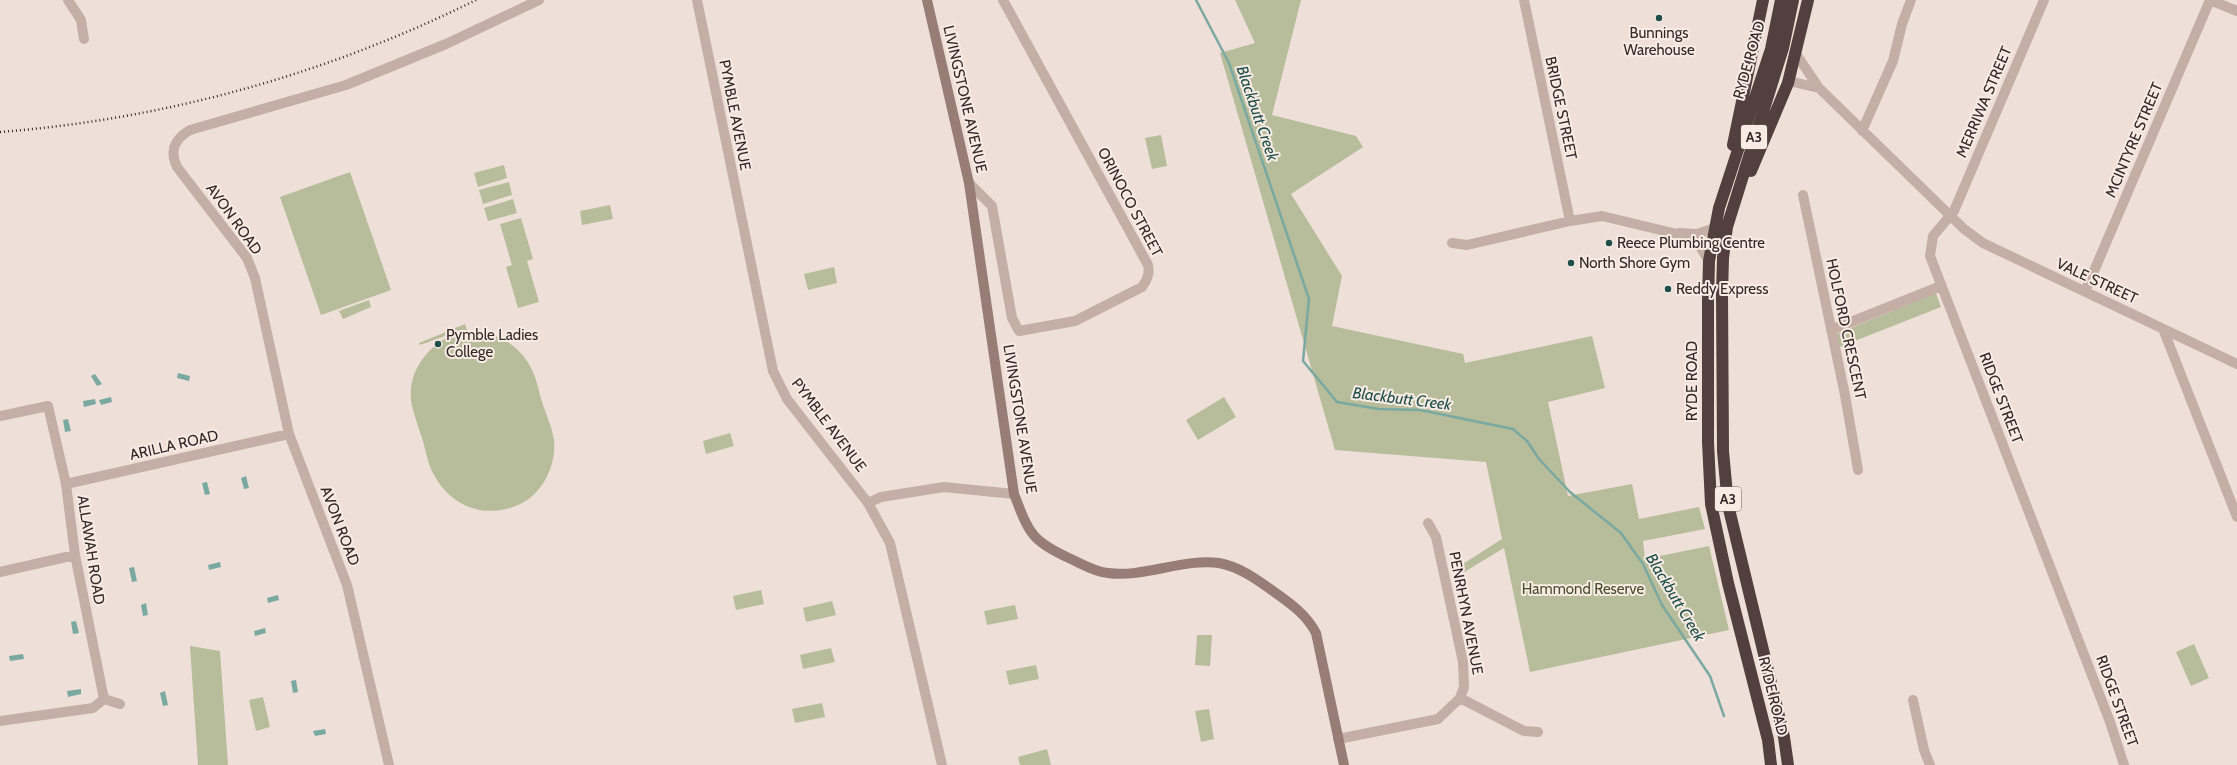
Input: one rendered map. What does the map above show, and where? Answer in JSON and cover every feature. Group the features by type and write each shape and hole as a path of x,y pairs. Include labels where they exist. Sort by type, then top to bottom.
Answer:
{"highway":[{"path":"1719,208 1763,0"},
{"name":"RYDE ROAD","path":"1771,765 1768,740 1727,576 1711,504 1708,442 1709,261 1719,208 1771,49 1781,0"},
{"name":"RYDE ROAD","path":"1788,765 1784,737 1730,512 1724,471 1722,294 1723,258 1727,226 1781,55 1793,0"},
{"path":"1727,226 1788,83 1808,0"}],"street":[{"path":"68,0 81,20 84,39"},
{"name":"AVON ROAD","path":"389,765 347,586 289,434 255,278 242,252 177,167 173,156 177,140 190,130 346,85 446,44 539,0"},
{"name":"PYMBLE AVENUE","path":"697,0 773,371 788,399 868,502 890,543 942,765"},
{"name":"LIVINGSTONE AVENUE","path":"927,0 969,184 1014,494 1027,526 1038,542 1048,549 1091,568 1114,574 1209,563 1220,564 1243,570 1296,607 1311,624 1316,633 1344,765"},
{"name":"ORINOCO STREET","path":"969,184 992,206 1012,318 1019,331 1075,321 1086,317 1142,287 1146,282 1148,277 1148,265 1003,0"},
{"name":"BRIDGE STREET","path":"1524,0 1570,221"},
{"path":"1862,131 1893,61 1902,24 1911,0"},
{"name":"MERRIWA STREET","path":"1950,216 1954,211 2044,0"},
{"path":"2210,0 2237,11"},
{"name":"MCINTYRE STREET","path":"2085,292 2210,0"},
{"path":"1796,54 1819,88 1950,216"},
{"path":"1788,83 1793,82 1819,88"},
{"name":"HOLFORD CRESCENT","path":"1803,195 1858,470"},
{"path":"1452,243 1467,245 1570,221 1602,216 1673,233 1697,234 1715,228"},
{"name":"RIDGE STREET","path":"1950,216 1933,236 1930,246 1930,256 2110,722 2124,765"},
{"name":"VALE STREET","path":"1950,216 1983,243 2237,364"},
{"path":"1673,233 1699,245 1709,261"},
{"path":"1831,330 1941,286"},
{"path":"2163,329 2237,517"},
{"name":"ALLAWAH ROAD","path":"0,416 48,406 66,484 74,555 104,699"},
{"name":"ARILLA ROAD","path":"66,484 289,434"},
{"path":"868,502 880,498 944,487 1014,494"},
{"name":"PENRHYN AVENUE","path":"1428,523 1436,537 1463,662 1464,687 1460,698"},
{"path":"0,572 74,555"},
{"path":"1338,739 1438,719 1460,698 1524,731 1538,732"},
{"path":"0,721 93,708 104,699 120,704"},
{"path":"1913,700 1924,750 1930,765"}],"green space":[{"name":"Hammond Reserve","path":"1235,0 1301,0 1272,115 1356,136 1363,147 1291,194 1342,276 1332,326 1463,354 1465,363 1592,336 1605,388 1548,402 1568,496 1632,484 1639,519 1699,507 1705,529 1643,541 1645,559 1709,546 1729,630 1530,672 1504,548 1456,577 1455,569 1502,539 1486,462 1335,450 1220,53 1255,43"},
{"path":"1161,135 1167,166 1152,169 1145,138"},
{"path":"504,165 507,178 478,187 474,173"},
{"path":"350,172 391,290 321,315 280,197"},
{"path":"509,182 512,195 483,204 479,190"},
{"path":"513,199 517,213 488,221 484,208"},
{"path":"610,205 613,219 582,225 580,211"},
{"path":"521,218 533,259 527,261 539,302 518,308 506,267 512,265 500,224"},
{"path":"834,267 837,283 808,290 804,274"},
{"path":"1936,293 1941,307 1837,348 1834,335"},
{"path":"369,300 371,307 343,319 339,311"},
{"path":"465,324 467,330 460,333 482,332 503,339 520,352 527,360 535,378 554,440 553,461 545,481 539,489 523,503 501,510 478,510 468,506 449,494 441,485 430,467 412,406 412,382 421,361 437,344 457,333 456,332 420,345 419,343"},
{"path":"1224,397 1236,417 1198,440 1186,420"},
{"path":"730,433 734,446 706,454 703,441"},
{"path":"761,590 764,604 736,610 733,596"},
{"path":"832,601 836,615 806,622 803,608"},
{"path":"1015,605 1018,619 987,625 984,611"},
{"path":"1197,635 1212,635 1210,666 1195,665"},
{"path":"2194,644 2209,678 2191,686 2176,652"},
{"path":"190,646 220,651 228,765 198,765"},
{"path":"831,648 835,662 803,669 800,655"},
{"path":"1036,665 1039,679 1009,685 1006,671"},
{"path":"263,697 270,727 256,731 249,700"},
{"path":"822,703 825,717 795,723 792,709"},
{"path":"1209,709 1214,739 1201,742 1195,711"},
{"path":"1047,749 1051,765 1020,765 1018,757"}],"water":[{"path":"178,373 190,376 189,381 177,378"},
{"path":"95,374 102,384 97,386 91,376"},
{"path":"111,397 112,402 101,405 99,400"},
{"path":"95,399 96,404 84,407 83,401"},
{"path":"68,419 71,431 65,432 63,420"},
{"path":"246,476 249,488 244,489 241,478"},
{"path":"207,482 210,494 205,495 202,483"},
{"path":"220,562 221,567 209,570 208,565"},
{"path":"134,567 137,581 132,582 129,568"},
{"path":"278,595 279,600 268,603 267,598"},
{"path":"146,603 148,615 143,616 141,605"},
{"path":"76,621 79,633 73,634 71,622"},
{"path":"265,628 266,633 255,636 254,631"},
{"path":"23,654 24,659 10,661 9,656"},
{"path":"296,680 298,692 293,693 291,681"},
{"path":"81,689 81,694 68,697 67,691"},
{"path":"165,691 168,705 163,706 160,693"},
{"path":"325,729 326,734 315,736 313,731"}],"waterway":[{"name":"Blackbutt Creek","path":"1196,0 1229,63 1309,299 1303,361 1337,402 1379,409 1420,410 1513,429 1527,441 1539,459 1570,492 1621,533 1643,564 1662,605 1710,676 1724,716"}],"railway":[{"path":"0,132 62,126 123,116 184,104 244,89 304,71 362,50 420,26 476,0"}],"place":[{"name":"Bunnings Warehouse","path":"1659,18"},
{"name":"Reece Plumbing Centre","path":"1609,243"},
{"name":"North Shore Gym","path":"1571,263"},
{"name":"Reddy Express","path":"1668,289"},
{"name":"Pymble Ladies College","path":"438,344"}]}
